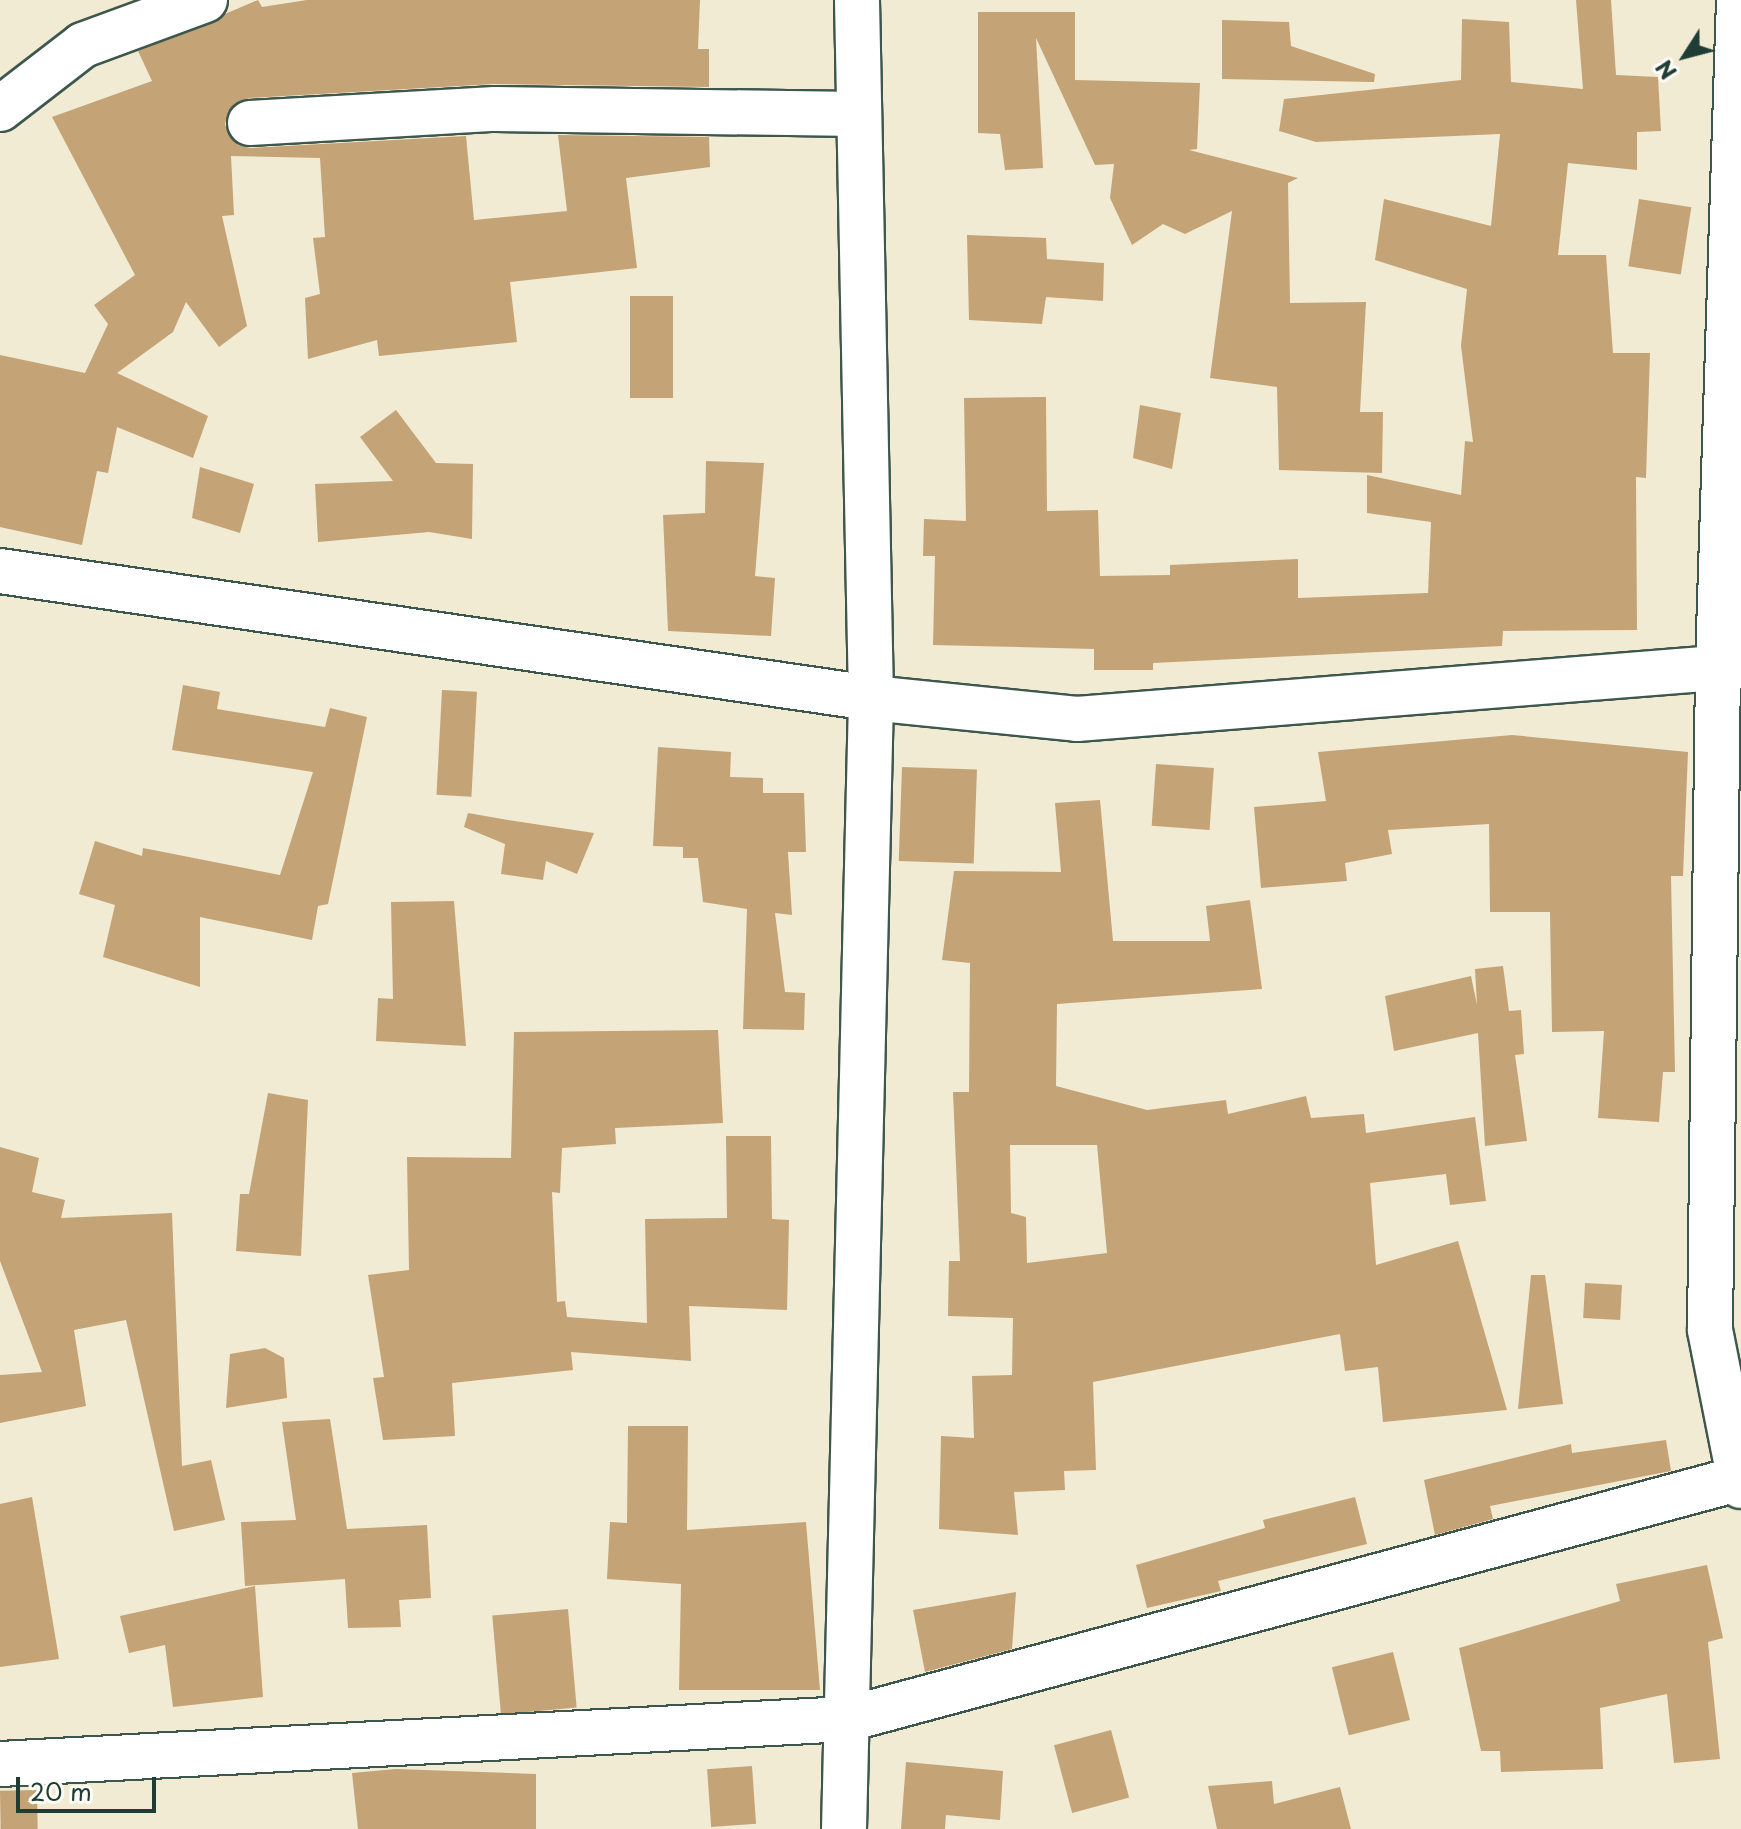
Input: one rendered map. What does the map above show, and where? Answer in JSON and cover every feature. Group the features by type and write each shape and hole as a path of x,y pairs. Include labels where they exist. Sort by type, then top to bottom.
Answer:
{"street":[{"path":"0,109 83,45 205,0"},
{"path":"844,1829 871,698 857,0"},
{"path":"0,1764 848,1719 1741,1481 1710,1330 1729,666 1739,0"},
{"path":"250,123 495,109 858,114"},
{"path":"0,571 871,698 1077,719 1729,666"}],"building":[{"path":"258,0 262,7 307,0 700,0 698,49 709,49 709,87 494,84 249,98 228,111 225,125 238,145 251,148 466,136 474,220 567,211 558,135 709,137 710,167 626,178 637,268 510,282 517,342 379,356 377,340 308,359 305,298 320,294 313,238 325,237 320,158 231,156 234,215 222,216 247,326 219,347 186,302 173,332 117,373 208,416 193,458 117,427 108,473 97,471 82,545 0,527 0,355 85,373 108,324 94,305 135,275 52,117 152,81 138,51"},
{"path":"1576,0 1611,0 1616,75 1658,77 1661,131 1637,132 1637,170 1568,163 1558,255 1606,255 1613,353 1650,353 1646,478 1636,477 1637,630 1503,631 1502,646 1153,663 1153,670 1094,670 1094,649 933,645 935,556 923,556 924,519 966,521 964,398 1046,397 1047,511 1098,510 1100,576 1170,575 1170,565 1298,559 1298,598 1428,593 1431,522 1367,513 1367,475 1461,495 1465,441 1473,442 1461,346 1467,289 1375,260 1384,199 1491,226 1500,134 1316,142 1279,131 1284,99 1461,80 1462,19 1509,22 1511,82 1583,89"},
{"path":"978,12 1075,12 1075,80 1200,83 1197,149 1189,150 1298,178 1288,183 1290,303 1366,302 1360,412 1383,412 1382,473 1279,470 1277,387 1210,378 1232,211 1185,234 1163,224 1132,245 1110,198 1114,164 1095,165 1036,38 1043,168 1005,170 1000,134 978,133"},
{"path":"1222,20 1289,22 1291,46 1375,74 1374,82 1222,79"},
{"path":"1639,199 1691,207 1681,274 1628,266"},
{"path":"967,235 1046,238 1047,259 1104,263 1103,301 1046,297 1042,324 969,320"},
{"path":"630,296 673,296 673,398 630,398"},
{"path":"1140,405 1181,413 1172,469 1133,458"},
{"path":"396,410 436,463 473,464 472,539 429,532 318,542 315,484 393,481 360,437"},
{"path":"706,461 764,463 755,576 775,578 771,636 668,631 663,515 705,513"},
{"path":"200,467 254,484 240,533 192,518"},
{"path":"183,685 220,692 217,709 325,727 330,708 367,717 328,904 318,906 312,940 200,917 200,987 103,957 115,905 79,894 95,841 142,856 143,848 280,875 313,772 172,750"},
{"path":"442,690 477,692 471,797 437,795"},
{"path":"1512,735 1688,752 1683,876 1671,876 1675,1072 1663,1072 1659,1122 1598,1118 1604,1031 1552,1032 1550,912 1490,912 1489,824 1388,830 1392,854 1345,863 1347,881 1261,888 1254,807 1326,801 1318,752"},
{"path":"658,747 731,752 730,777 763,778 763,793 804,793 806,852 788,852 792,915 775,913 785,992 805,993 804,1030 743,1029 747,909 703,902 698,858 683,858 683,847 653,846"},
{"path":"1156,764 1214,768 1210,830 1152,826"},
{"path":"902,767 977,770 974,864 899,861"},
{"path":"1100,800 1113,941 1210,941 1206,906 1250,900 1262,989 1057,1004 1056,1086 1147,1110 1226,1100 1228,1114 1306,1096 1311,1118 1364,1114 1366,1133 1475,1117 1486,1201 1450,1205 1446,1174 1370,1183 1376,1265 1458,1241 1507,1410 1383,1422 1378,1367 1345,1371 1340,1334 1093,1382 1096,1470 1064,1471 1065,1490 1014,1492 1018,1535 939,1529 941,1436 974,1438 972,1376 1012,1375 1013,1318 948,1316 949,1261 960,1261 953,1092 969,1092 970,963 942,960 954,871 1061,872 1055,803","holes":["1010,1145 1097,1145 1107,1253 1027,1263 1026,1217 1011,1213"]},
{"path":"468,813 594,833 577,874 546,861 543,880 501,874 505,844 464,827"},
{"path":"454,901 466,1046 376,1041 378,998 393,999 391,902"},
{"path":"1503,966 1509,1011 1521,1010 1524,1054 1515,1055 1527,1141 1485,1146 1478,1033 1394,1051 1385,996 1471,976 1477,1005 1475,969"},
{"path":"718,1030 723,1123 615,1128 616,1144 562,1148 560,1193 552,1192 557,1302 565,1301 567,1317 647,1323 645,1219 727,1218 726,1136 771,1136 772,1219 789,1220 787,1310 689,1306 691,1361 571,1352 573,1370 452,1383 455,1436 383,1440 373,1378 384,1377 368,1275 409,1270 407,1157 511,1158 514,1032"},
{"path":"268,1093 308,1100 301,1256 236,1251 240,1194 249,1194"},
{"path":"0,1147 39,1158 32,1192 65,1200 61,1218 172,1213 182,1466 211,1460 225,1520 174,1531 126,1320 74,1330 86,1406 0,1423 0,1375 42,1372 0,1261"},
{"path":"1531,1275 1545,1275 1563,1404 1518,1409"},
{"path":"1585,1283 1622,1285 1620,1320 1583,1318"},
{"path":"265,1348 284,1358 287,1398 226,1408 230,1354"},
{"path":"330,1419 347,1529 427,1525 431,1598 399,1600 401,1627 348,1628 345,1579 245,1586 241,1522 296,1520 282,1422"},
{"path":"628,1426 688,1426 687,1530 806,1522 820,1690 679,1690 681,1584 607,1579 610,1522 627,1523"},
{"path":"1666,1440 1671,1471 1490,1506 1493,1519 1435,1535 1424,1480 1571,1444 1572,1453"},
{"path":"32,1497 59,1659 0,1667 0,1504"},
{"path":"1355,1497 1367,1544 1218,1581 1221,1591 1147,1608 1136,1565 1265,1528 1263,1520"},
{"path":"1707,1565 1723,1638 1708,1642 1720,1759 1674,1763 1667,1694 1600,1708 1603,1769 1501,1772 1500,1751 1481,1751 1459,1648 1620,1601 1616,1584"},
{"path":"255,1586 263,1697 173,1707 165,1645 129,1653 120,1616"},
{"path":"1016,1592 1012,1649 925,1672 913,1610"},
{"path":"568,1609 577,1708 501,1714 492,1616"},
{"path":"1393,1652 1410,1720 1349,1735 1332,1667"},
{"path":"1111,1730 1129,1798 1072,1813 1054,1745"},
{"path":"906,1762 1003,1771 1000,1820 946,1815 945,1829 901,1829"},
{"path":"752,1766 756,1824 711,1827 707,1769"},
{"path":"396,1769 536,1774 536,1829 358,1829 352,1773"},
{"path":"1272,1781 1274,1804 1340,1787 1351,1829 1217,1829 1208,1786"},
{"path":"37,1790 38,1829 1,1829 0,1791"}]}
